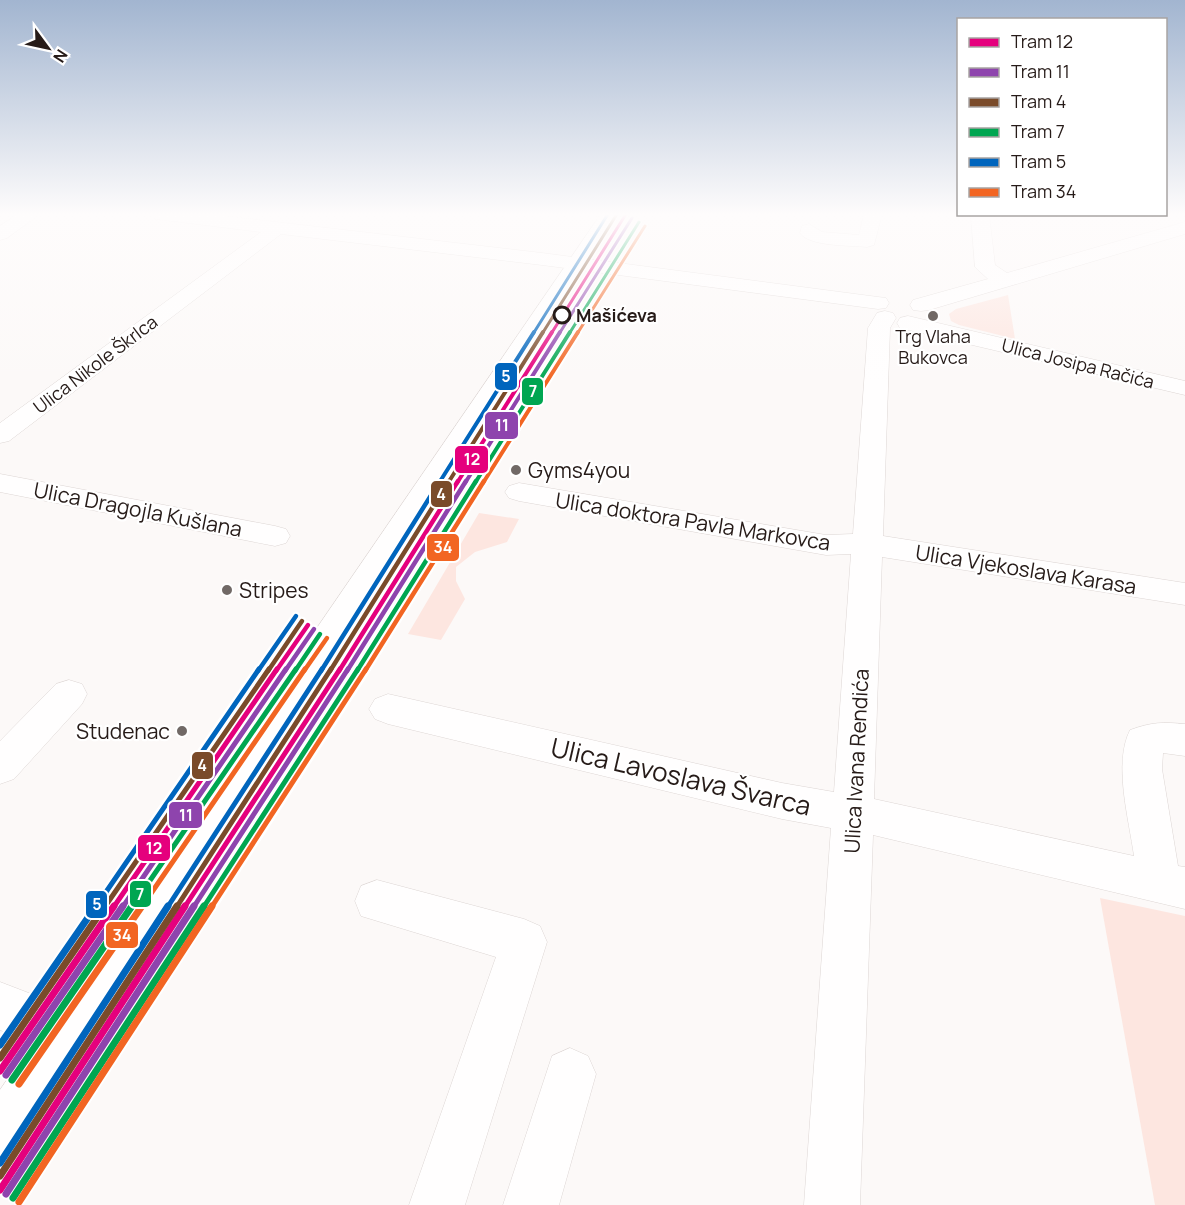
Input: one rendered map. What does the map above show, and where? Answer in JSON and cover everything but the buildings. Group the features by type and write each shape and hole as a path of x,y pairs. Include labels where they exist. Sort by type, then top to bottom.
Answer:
{"street":[{"name":"Ulica Nikole Škrlca","path":"0,435 221,270"},
{"path":"0,1137 573,270"},
{"path":"629,270 844,296 898,312 1037,270"},
{"path":"989,270 1003,280"},
{"name":"Ulica Josipa Račića","path":"898,312 972,337 1185,388"},
{"name":"Ulica Ivana Rendića","path":"832,1205 879,328 898,312"},
{"name":"Ulica Dragojla Kušlana","path":"0,483 275,536"},
{"name":"Ulica doktora Pavla Markovca","path":"519,492 825,544 867,544"},
{"name":"Ulica Vjekoslava Karasa","path":"867,544 1185,594"},
{"path":"0,767 69,694"},
{"name":"Ulica Lavoslava Švarca","path":"388,709 783,801 891,820 1172,885"},
{"path":"1172,885 1142,769 1144,741 1159,737 1185,740"},
{"path":"377,901 524,942 437,1205"},
{"path":"0,1006 68,1034"},
{"path":"531,1205 570,1074"}],"shaded area":[{"path":"1008,295 1015,339 951,321 949,314 956,309"},
{"path":"479,513 519,519 507,542 475,552 456,567 456,581 465,599 441,640 408,634"},
{"path":"1100,898 1185,916 1185,1205 1155,1205"}],"tram line":[{"name":"5","path":"0,1163 313,683 573,270"},
{"name":"4","path":"0,1176 320,687 582,270"},
{"name":"12","path":"0,1190 326,691 591,270"},
{"name":"11","path":"6,1194 332,695 599,270"},
{"name":"7","path":"13,1198 339,699 609,270"},
{"name":"34","path":"19,1202 345,703 617,270"},
{"name":"5","path":"0,1045 296,616"},
{"name":"4","path":"0,1058 302,621"},
{"name":"12","path":"0,1071 308,625"},
{"name":"11","path":"6,1075 314,629"},
{"name":"7","path":"12,1080 320,634"},
{"name":"34","path":"19,1084 327,638"}],"place":[{"name":"Mašićeva","path":"562,315"},
{"name":"Trg Vlaha Bukovca","path":"933,316"},
{"name":"Gyms4you","path":"516,470"},
{"name":"Stripes","path":"227,590"},
{"name":"Studenac","path":"182,731"}]}
